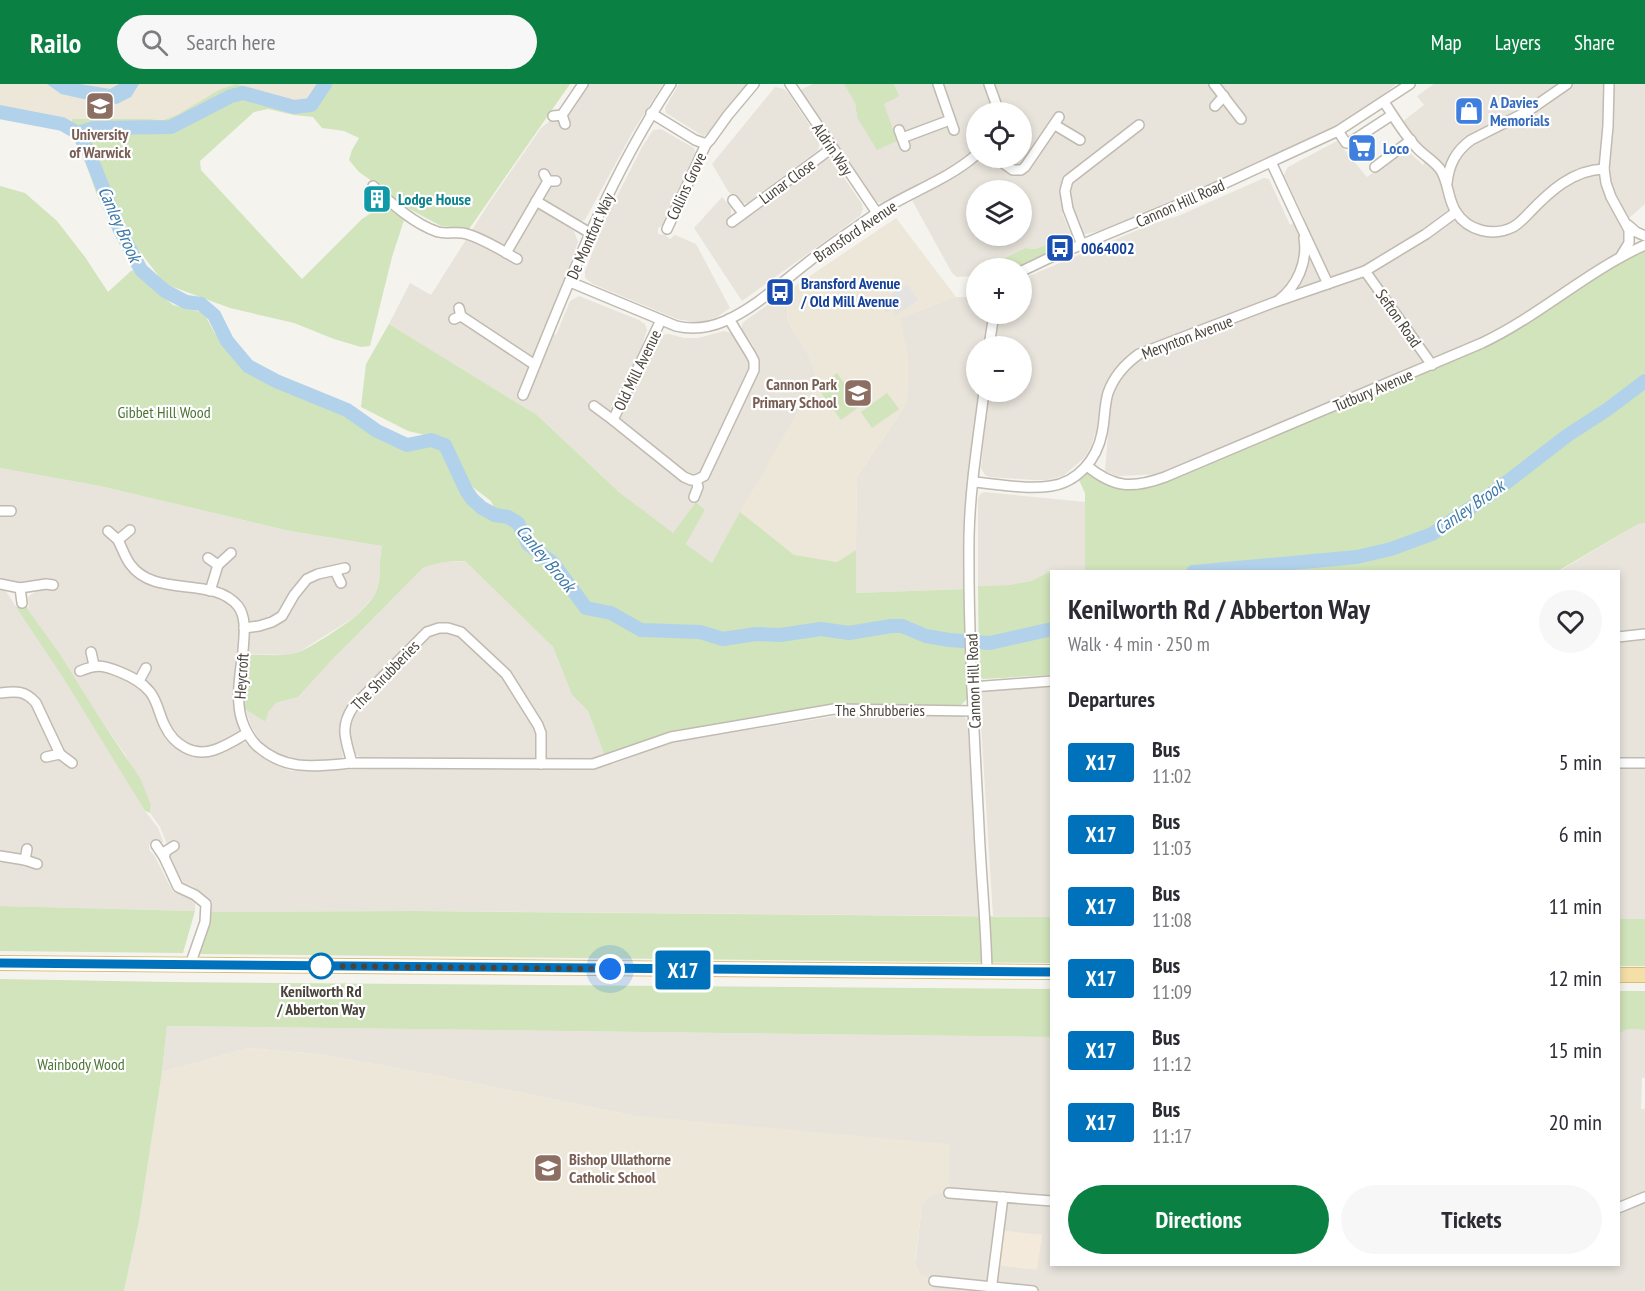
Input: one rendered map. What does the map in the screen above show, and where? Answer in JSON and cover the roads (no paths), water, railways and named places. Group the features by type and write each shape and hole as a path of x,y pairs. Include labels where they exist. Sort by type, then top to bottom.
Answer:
{"main road":[{"path":"0,963 1050,972"},
{"path":"1620,975 1645,975"}],"street":[{"path":"560,118 583,84"},
{"name":"De Montfort Way","path":"523,395 590,233 630,151 671,84"},
{"path":"651,114 706,144 754,84"},
{"name":"Aldrin Way","path":"790,84 877,213"},
{"path":"902,138 952,125 938,84"},
{"path":"989,84 995,102"},
{"path":"1214,84 1241,119"},
{"name":"Cannon Hill Road","path":"1032,267 1180,204 1338,131 1410,84"},
{"path":"1447,183 1450,167 1463,146 1528,111 1567,84"},
{"path":"1609,84 1604,169 1606,183 1614,206 1628,225 1645,236"},
{"path":"1215,106 1224,96"},
{"path":"1384,102 1411,141 1440,169 1456,212 1471,226 1482,231 1502,231 1515,226 1560,183 1579,175 1604,169"},
{"path":"1338,131 1346,143 1349,143 1392,115"},
{"path":"1032,157 1057,121 1080,140"},
{"path":"1082,245 1068,209 1065,191 1068,180 1139,125"},
{"path":"1375,167 1411,141"},
{"name":"Collins Grove","path":"666,232 706,144"},
{"name":"Lunar Close","path":"732,222 832,148"},
{"path":"1433,161 1442,162 1454,158"},
{"path":"1272,162 1328,284"},
{"name":"Bransford Avenue","path":"570,282 681,327 712,326 729,319 762,299 809,261 877,213 966,163"},
{"path":"1009,168 1013,171 1024,168"},
{"path":"506,253 549,179"},
{"path":"373,186 413,223 441,233 461,232 517,259"},
{"name":"Lunar Close","path":"733,200 742,213"},
{"path":"536,201 590,233"},
{"name":"Merynton Avenue","path":"1087,466 1100,443 1106,402 1113,381 1122,369 1143,351 1365,271 1426,234 1456,212"},
{"path":"1275,302 1286,294 1301,272 1304,263 1305,243 1301,224"},
{"path":"1620,257 1629,243 1628,225"},
{"name":"Tutbury Avenue","path":"1087,466 1102,477 1115,482 1140,484 1155,480 1496,337 1620,257 1645,245"},
{"name":"Sefton Road","path":"1365,271 1432,365"},
{"path":"458,314 536,365"},
{"path":"694,497 698,487 696,480 704,476 754,370 754,361 729,319"},
{"name":"Old Mill Avenue","path":"613,420 661,320"},
{"name":"Cannon Hill Road","path":"983,402 969,536 972,687 987,972"},
{"name":"Old Mill Avenue","path":"594,406 684,477 696,480"},
{"path":"973,482 1048,486 1068,480 1087,466"},
{"path":"0,511 11,511"},
{"path":"118,540 130,530"},
{"name":"Heycroft","path":"108,531 118,540 131,565 149,580 210,591 224,596 236,605 243,617 244,628 239,705 241,719 255,744 275,759 290,764 318,766 352,763"},
{"path":"210,591 218,565 231,553"},
{"path":"208,558 218,565"},
{"path":"244,628 272,622 282,616 294,595 307,579 318,574 340,569 341,584"},
{"path":"0,584 20,588 52,585"},
{"path":"20,588 22,603"},
{"name":"The Shrubberies","path":"541,764 541,733 538,725 506,674 461,632 448,628 427,632 353,707 344,724 352,763 541,764 593,764 671,737 834,709 974,711"},
{"path":"1620,637 1645,634"},
{"path":"91,652 94,665"},
{"path":"80,671 94,665 108,667 139,681 157,704 169,734 175,742 186,749 199,752 213,751 247,733"},
{"path":"139,681 146,668"},
{"path":"972,687 1050,681"},
{"path":"0,693 17,691 30,696 36,703 60,754 72,764"},
{"path":"46,757 60,754"},
{"path":"1620,763 1645,763"},
{"path":"156,845 178,887 195,895 206,904 205,922 190,965"},
{"path":"164,857 166,851 174,846"},
{"path":"26,860 27,849"},
{"path":"0,856 37,864"},
{"path":"949,1193 1050,1201"},
{"path":"991,1289 1004,1197"},
{"path":"1620,1207 1645,1197"},
{"path":"934,1281 991,1289 1033,1291"}],"water":[{"path":"47,84 80,84 110,89 119,84 139,84 131,97 117,104 61,94"}],"waterway":[{"path":"78,133 94,128 171,127 231,96 243,93 294,107 311,105 325,84"},
{"name":"Canley Brook","path":"0,112 62,124 78,133 89,153 119,228 141,270 165,291 186,302 201,304 214,315 227,341 248,366 276,381 347,410 377,431 407,445 431,440 445,445 472,499 495,515 508,517 518,523 528,544 553,563 586,608 611,613 641,630 700,632 723,639 756,634 780,635 821,629 849,633 902,626 926,636 990,643 1050,629"},
{"name":"Canley Brook","path":"1215,570 1357,557 1391,549 1432,534 1494,492 1568,435 1645,381"}],"place":[{"name":"University of Warwick","path":"100,106"},
{"name":"A Davies Memorials","path":"1469,111"},
{"name":"Loco","path":"1362,148"},
{"name":"Lodge House","path":"377,199"},
{"name":"0064002","path":"1060,248"},
{"name":"Bransford Avenue / Old Mill Avenue","path":"780,292"},
{"name":"Cannon Park Primary School","path":"858,393"},
{"name":"Kenilworth Rd / Abberton Way","path":"321,966"},
{"name":"Bishop Ullathorne Catholic School","path":"548,1168"}],"park label":[{"name":"Gibbet Hill Wood","path":"164,412"},
{"name":"Wainbody Wood","path":"81,1064"}]}
